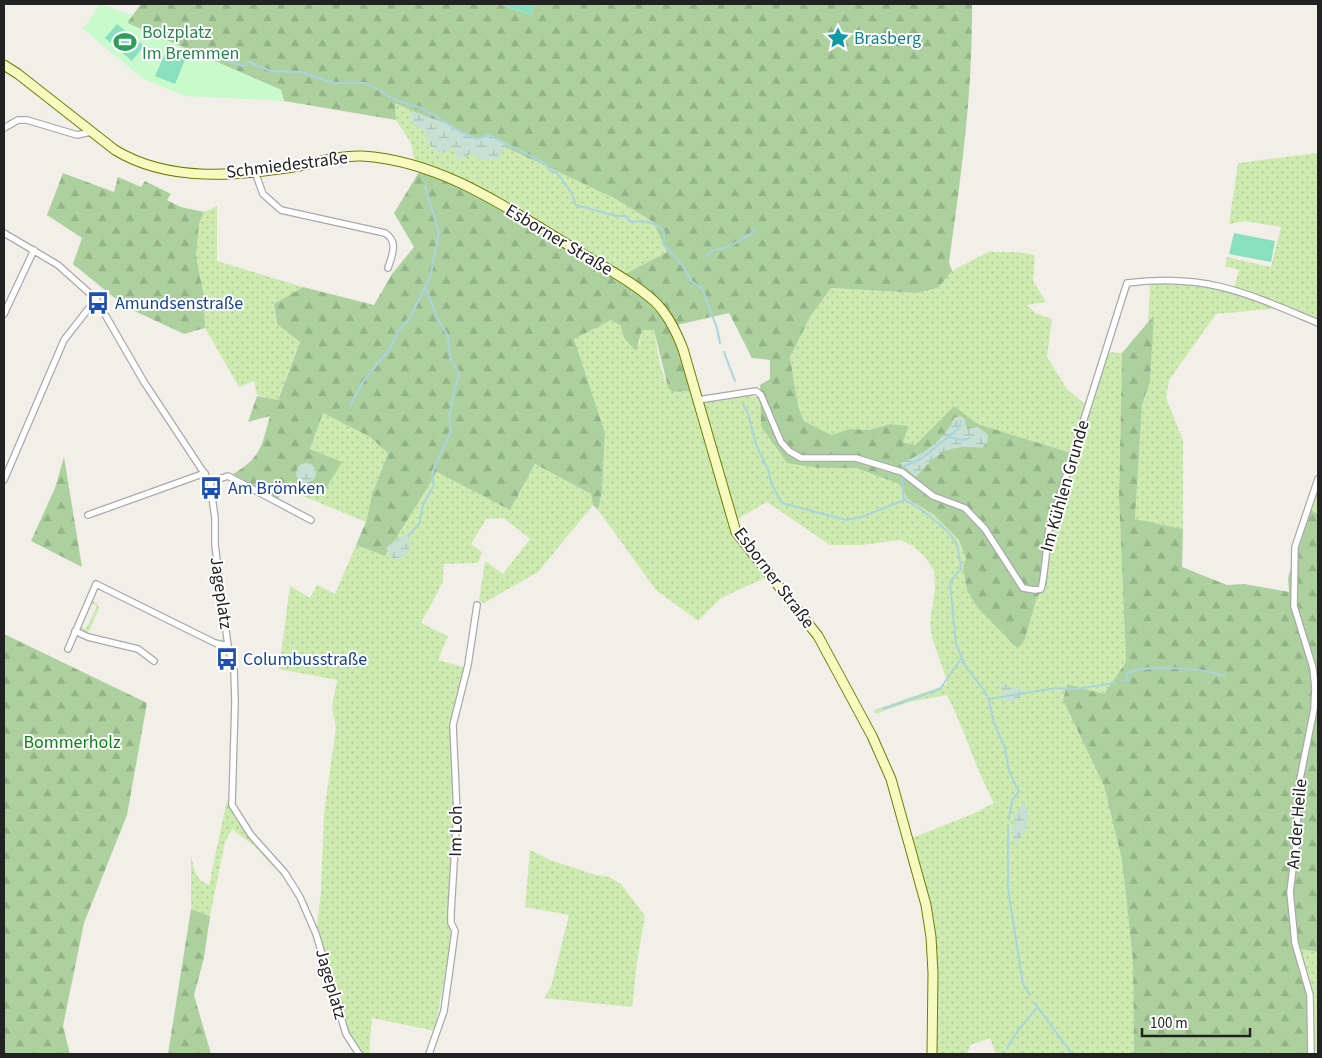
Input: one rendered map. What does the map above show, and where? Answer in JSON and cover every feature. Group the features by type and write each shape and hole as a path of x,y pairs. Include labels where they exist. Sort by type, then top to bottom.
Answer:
{"main road":[{"name":"Schmiedestraße","path":"4,65 91,132 130,159 153,167 207,174 255,172 361,156 392,161 422,169"},
{"name":"Esborner Straße","path":"422,169 442,175 478,191 647,295 664,313 678,336 736,532 818,636 872,736 891,778 926,905 933,973 932,1054"}],"street":[{"path":"4,126 18,120 37,122 77,135 91,132"},
{"path":"255,172 263,194 281,210 386,233 390,236 394,246 388,268"},
{"name":"Jageplatz","path":"4,232 69,274 96,299 144,382 210,482 215,518 214,545 228,646 234,670 236,702 232,805 251,835 284,873 300,897 316,934 346,1034 359,1054"},
{"path":"4,314 34,250"},
{"name":"Im Kühlen Grunde","path":"698,400 756,391 761,395 777,434 789,451 801,458 856,458 902,472 933,496 965,508 985,529 1023,588 1035,590 1041,588 1044,582 1042,572 1049,530 1108,337 1122,304 1127,283 1158,279 1209,283 1246,292 1318,323"},
{"path":"4,480 64,340 96,299"},
{"path":"88,515 205,473"},
{"path":"210,482 228,476 311,520"},
{"name":"An der Heile","path":"1311,1054 1310,995 1295,942 1290,892 1297,836 1298,790 1316,688 1313,668 1294,606 1295,547 1318,479"},
{"path":"68,649 93,587 99,584 215,642 228,646"},
{"name":"Im Loh","path":"429,1054 444,1011 455,931 451,923 457,814 453,725 468,665 477,605"},
{"path":"75,631 88,637 138,649 154,661"}],"green space":[{"path":"100,4 132,15 127,23 281,90 284,101 185,96 143,79 83,29"},
{"path":"141,4 499,4 531,15 534,4 972,4 971,69 962,166 949,262 952,271 938,288 916,293 831,288 810,317 790,357 798,406 804,421 831,435 850,429 869,430 890,424 909,426 903,442 915,445 954,406 978,424 1071,453 1052,529 1047,585 1037,597 1025,639 1018,649 977,607 967,591 963,568 966,558 959,540 934,515 908,499 899,484 856,468 819,468 787,463 761,426 760,385 770,379 770,360 752,358 729,313 677,325 623,275 667,252 653,222 616,199 501,145 472,139 395,103 396,120 284,101 281,90 127,23"},
{"path":"499,4 534,4 531,15"},
{"name":"Bolzplatz Im Bremmen","path":"117,24 144,46 132,61 105,38"},
{"path":"168,47 187,55 175,84 155,76"},
{"path":"395,103 446,126 501,145 617,199 653,222 667,252 623,275 415,163 411,143 396,120"},
{"path":"410,110 450,125 477,139 489,135 507,144 497,160 475,158 474,153 457,160 453,148 441,154 429,145 423,130 413,125"},
{"path":"1318,153 1318,321 1264,297 1234,288 1239,270 1225,266 1227,257 1271,267 1281,227 1245,221 1229,224 1238,163"},
{"path":"419,172 457,184 516,217 643,297 670,327 679,347 690,391 672,392 668,387 654,330 642,330 636,351 624,338 620,325 611,320 574,339 605,433 602,492 598,510 593,505 591,494 535,464 510,510 437,472 385,556 356,545 366,522 372,495 388,453 370,437 323,413 310,449 342,462 323,493 290,481 286,489 282,489 278,499 233,474 250,462 262,444 270,416 248,422 257,396 278,400 300,342 277,324 274,304 303,287 374,305 392,274 414,247 394,213"},
{"path":"63,173 114,192 118,177 141,187 145,181 171,194 167,200 181,207 204,212 199,224 196,256 204,296 205,328 184,334 126,307 73,264 82,238 47,215"},
{"path":"217,206 217,261 303,287 274,304 277,324 300,341 277,401 257,395 254,381 239,387 205,328 204,296 196,256 199,224 204,212"},
{"path":"1234,233 1275,241 1271,262 1229,254"},
{"path":"988,252 1017,252 1035,255 1033,281 1046,302 1027,305 1035,313 1052,319 1047,357 1067,389 1087,406 1071,453 978,424 954,406 915,445 903,442 909,426 890,424 869,430 850,429 831,436 804,421 798,406 790,357 810,317 831,288 916,293 938,288 952,271"},
{"path":"1150,281 1210,285 1280,308 1216,314 1169,380 1166,398 1183,440 1183,529 1135,520 1142,405 1150,382 1153,316 1148,321"},
{"path":"1154,315 1150,382 1142,405 1135,519 1183,529 1182,567 1227,585 1244,584 1289,592 1288,578 1310,509 1318,514 1318,952 1299,949 1309,998 1307,1054 1134,1054 1133,962 1122,860 1104,786 1063,700 1067,684 1104,694 1126,662 1119,499 1122,353"},
{"path":"611,319 620,325 624,338 639,345 642,329 654,330 660,362 668,386 673,392 690,391 733,535 767,577 721,598 698,621 656,590 598,510 602,492 605,433 574,339"},
{"path":"1105,352 1122,353 1119,499 1126,662 1104,694 1067,684 1063,700 1104,786 1122,860 1133,962 1134,1054 996,1054 990,1038 970,1045 967,1054 936,1054 937,1001 931,946 912,838 975,813 994,803 947,695 909,702 875,714 874,710 946,685 947,681 932,638 930,623 935,588 934,571 925,557 913,546 900,540 862,545 830,545 767,502 734,521 701,401 739,393 761,398 819,468 856,468 899,484 908,499 934,515 959,540 966,558 963,568 967,591 977,607 1025,639 1037,597 1047,585 1052,529 1063,487"},
{"path":"323,413 370,437 389,452 372,495 366,522 286,489 290,481 341,463 310,449"},
{"path":"960,416 964,418 967,429 978,427 988,435 987,443 982,448 960,447 944,452 931,461 916,477 900,463 917,456 932,446 945,434 954,418"},
{"path":"64,457 82,567 31,541 55,488"},
{"path":"306,463 313,466 316,473 313,480 306,483 299,480 296,473 299,466"},
{"path":"535,464 591,494 593,505 538,572 484,603 479,601 485,561 503,574 530,539 504,518 486,519 471,544 482,552 478,563 444,564 443,582 421,623 448,636 438,660 466,668 451,722 455,816 449,907 452,935 435,1031 372,1018 369,1054 363,1054 349,1034 317,927 321,890 324,813 336,728 332,707 337,680 279,669 290,586 310,598 317,585 335,594 356,545 385,556 437,471 510,510"},
{"path":"1318,484 1318,514 1310,509"},
{"path":"402,535 408,536 410,546 406,555 398,560 392,558 386,548"},
{"path":"93,601 99,608 89,631 85,633 81,631 81,627 86,629 97,606 91,603"},
{"name":"Bommerholz","path":"4,634 147,703 127,815 84,923 63,1026 70,1054 4,1054"},
{"path":"1003,683 1015,689 1022,685 1020,699 1006,702 1000,688"},
{"path":"227,800 236,817 277,871 254,846 232,829 225,842 210,916 191,909 191,855 198,877 209,885"},
{"path":"1025,802 1028,815 1027,826 1014,845 1015,816"},
{"path":"530,850 550,860 596,875 609,877 621,884 645,916 632,1007 544,998 551,987 569,915 525,907"},
{"path":"191,909 210,916 204,958 194,995 211,1054 168,1054"},
{"path":"1299,949 1318,952 1318,1054 1312,1048"}],"waterway":[{"path":"193,48 243,66 249,62 271,71 301,72 334,83 366,83 398,101 422,108 461,132 477,139 489,135 548,165 549,170 557,173 571,192 576,205 616,216 625,216 631,222 640,221 658,226 664,232 663,244 683,266 692,282 702,288 717,328 720,343"},
{"path":"350,406 362,383 391,347 398,332 411,316 430,278 439,233 425,186"},
{"path":"706,256 713,251 734,244 750,235 754,229"},
{"path":"408,536 419,524 423,505 434,485 432,473 451,430 449,415 459,373 450,357 448,336 437,318 426,288"},
{"path":"724,352 735,381"},
{"path":"743,405 748,413 756,444 769,472 771,483 782,503 846,520 862,517 904,500 933,518 956,543 961,569 950,582 956,644 966,667 984,690 989,701 994,723 1005,748 1009,771 1019,792 1012,800 1009,819"},
{"path":"949,436 958,429 961,421"},
{"path":"902,467 921,459 948,437 962,440 970,438"},
{"path":"902,478 904,500"},
{"path":"883,709 940,689 961,659"},
{"path":"1122,681 1128,680 1126,675 1132,671 1158,668 1205,671 1225,677"},
{"path":"989,699 1056,688 1075,689 1115,683"},
{"path":"1008,825 1008,889 1023,984 1030,995"},
{"path":"1034,1002 1072,1054"},
{"path":"1007,1048 1019,1029 1037,1008"}],"place":[{"name":"Brasberg","path":"838,38"},
{"name":"Bolzplatz Im Bremmen","path":"125,42"},
{"name":"Amundsenstraße","path":"98,303"},
{"name":"Am Brömken","path":"211,488"},
{"name":"Columbusstraße","path":"227,659"}]}
